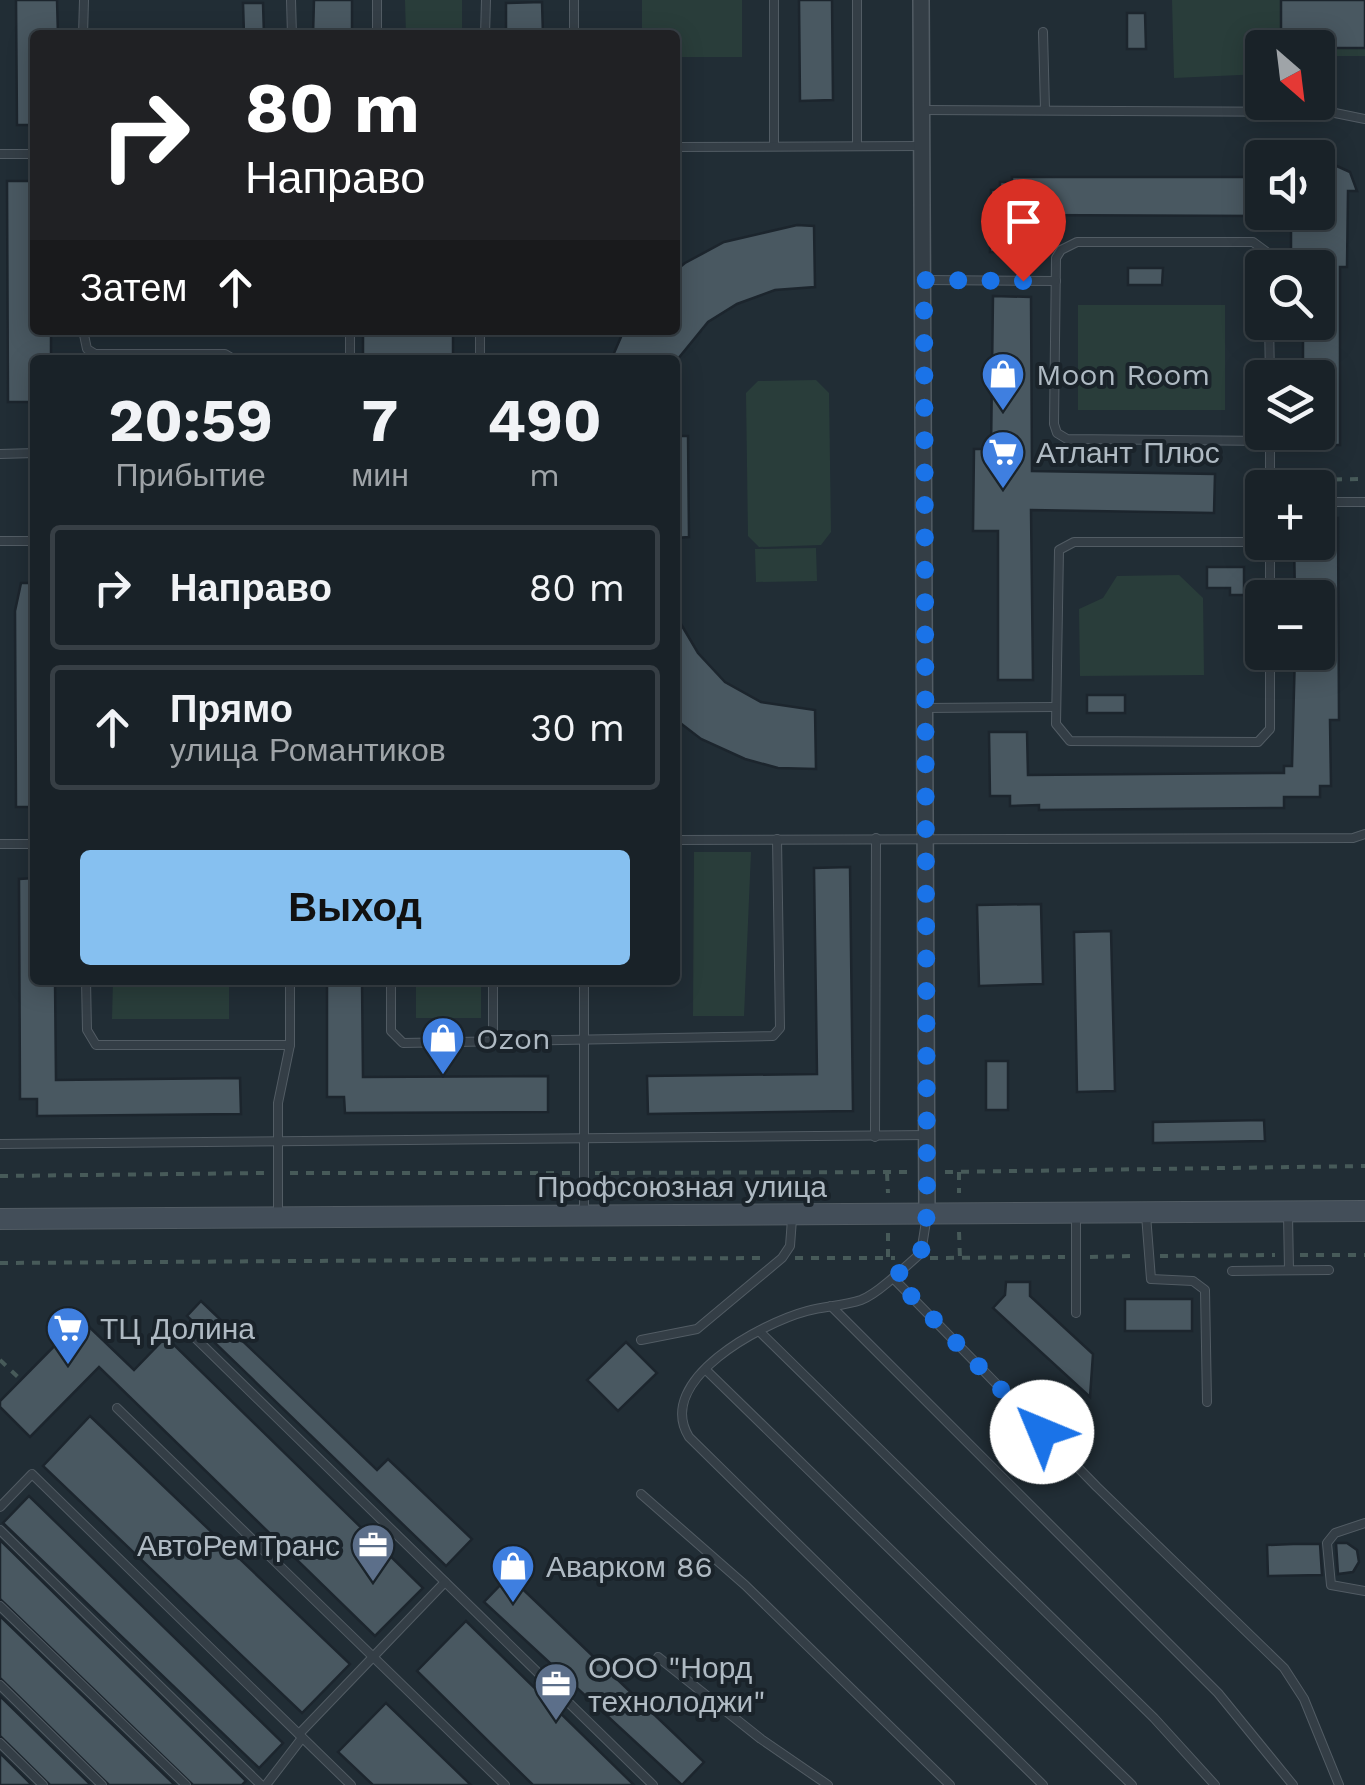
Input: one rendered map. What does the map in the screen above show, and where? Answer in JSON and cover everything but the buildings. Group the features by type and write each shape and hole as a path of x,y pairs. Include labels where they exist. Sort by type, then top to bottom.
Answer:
{"main road":[{"name":"Профсоюзная улица","path":"0,1220 1365,1211"}],"street":[{"path":"921,0 927,1214"}],"lane":[{"path":"83,30 84,0"},
{"path":"291,0 292,30"},
{"path":"377,0 377,30"},
{"path":"485,30 486,0"},
{"path":"574,0 574,30"},
{"path":"774,0 774,145"},
{"path":"857,0 857,145"},
{"path":"1042,32 1045,109"},
{"path":"924,110 1330,112 1365,119"},
{"path":"680,146 924,146"},
{"path":"0,154 30,154"},
{"path":"1245,437 1066,439 1057,433 1056,281 1061,250 1077,242 1253,242 1263,250"},
{"path":"924,280 1056,281"},
{"path":"83,335 83,341 95,354 227,355"},
{"path":"0,454 30,454"},
{"path":"1335,502 1365,502"},
{"path":"0,541 30,541"},
{"path":"1245,542 1074,542 1060,550 1058,731 1070,741 1258,742 1270,730 1270,670"},
{"path":"925,708 1056,706"},
{"path":"680,840 1353,838 1365,834"},
{"path":"875,1137 876,838"},
{"path":"391,985 395,1038 403,1043 774,1036 780,1028 777,839"},
{"path":"0,844 30,844"},
{"path":"86,985 87,1030 96,1045 290,1045"},
{"path":"278,1218 278,1103 290,1045 290,985"},
{"path":"492,985 493,1044"},
{"path":"584,985 584,1218"},
{"path":"0,1144 928,1135"},
{"path":"1288,1211 1289,1270"},
{"path":"1146,1212 1147,1272 1156,1282 1193,1281 1205,1290 1207,1402"},
{"path":"1076,1213 1076,1313"},
{"path":"927,1214 917,1258 894,1278 864,1299 786,1318 724,1351 706,1370 680,1411 690,1437 1043,1785"},
{"path":"641,1340 696,1329 782,1258 790,1246 792,1216"},
{"path":"1232,1271 1329,1270"},
{"path":"894,1278 1096,1487 1284,1668 1304,1699 1339,1785"},
{"path":"831,1306 1218,1693 1293,1785"},
{"path":"182,1326 654,1785"},
{"path":"759,1332 1128,1692 1215,1785"},
{"path":"706,1370 1132,1785"},
{"path":"118,1408 505,1785"},
{"path":"0,1507 32,1474 351,1785"},
{"path":"641,1494 745,1585 950,1785"},
{"path":"1365,1523 1336,1533 1327,1543 1331,1585 1365,1591"},
{"path":"0,1530 264,1785 300,1736 445,1582"},
{"path":"0,1606 186,1785"},
{"path":"658,1656 746,1728 828,1785"},
{"path":"0,1685 102,1785"},
{"path":"0,1742 43,1785"}],"path":[{"path":"1335,479 1365,479"},
{"path":"0,1176 927,1174 1365,1166"},
{"path":"0,1263 1365,1255"},
{"path":"0,1360 21,1380"}],"green space":[{"path":"405,0 462,0 462,30 406,30"},
{"path":"642,0 742,0 742,57 680,57 680,30 642,30"},
{"path":"1172,0 1365,0 1365,56 1335,56 1335,30 1245,30 1245,75 1174,78"},
{"path":"1078,305 1225,305 1225,410 1078,410"},
{"path":"816,380 829,393 831,532 821,545 759,547 748,536 746,393 758,381"},
{"path":"816,548 817,581 756,582 755,549"},
{"path":"1179,575 1203,598 1204,675 1080,676 1079,609 1103,598 1117,576"},
{"path":"694,852 751,852 744,1016 693,1016"},
{"path":"113,985 229,985 229,1019 112,1019"},
{"path":"416,985 481,985 481,1018 416,1018"}],"place":[{"name":"Moon Room","path":"1003,412"},
{"name":"Атлант Плюс","path":"1003,490"},
{"name":"Ozon","path":"443,1076"},
{"name":"ТЦ Долина","path":"68,1366"},
{"name":"АвтоРемТранс","path":"373,1583"},
{"name":"Аварком 86","path":"513,1604"},
{"name":"ООО \"Норд технолоджи\"","path":"556,1722"}],"route":[{"path":"1023,281 924,280 927,1214 921,1252 894,1278 1042,1432"}]}
